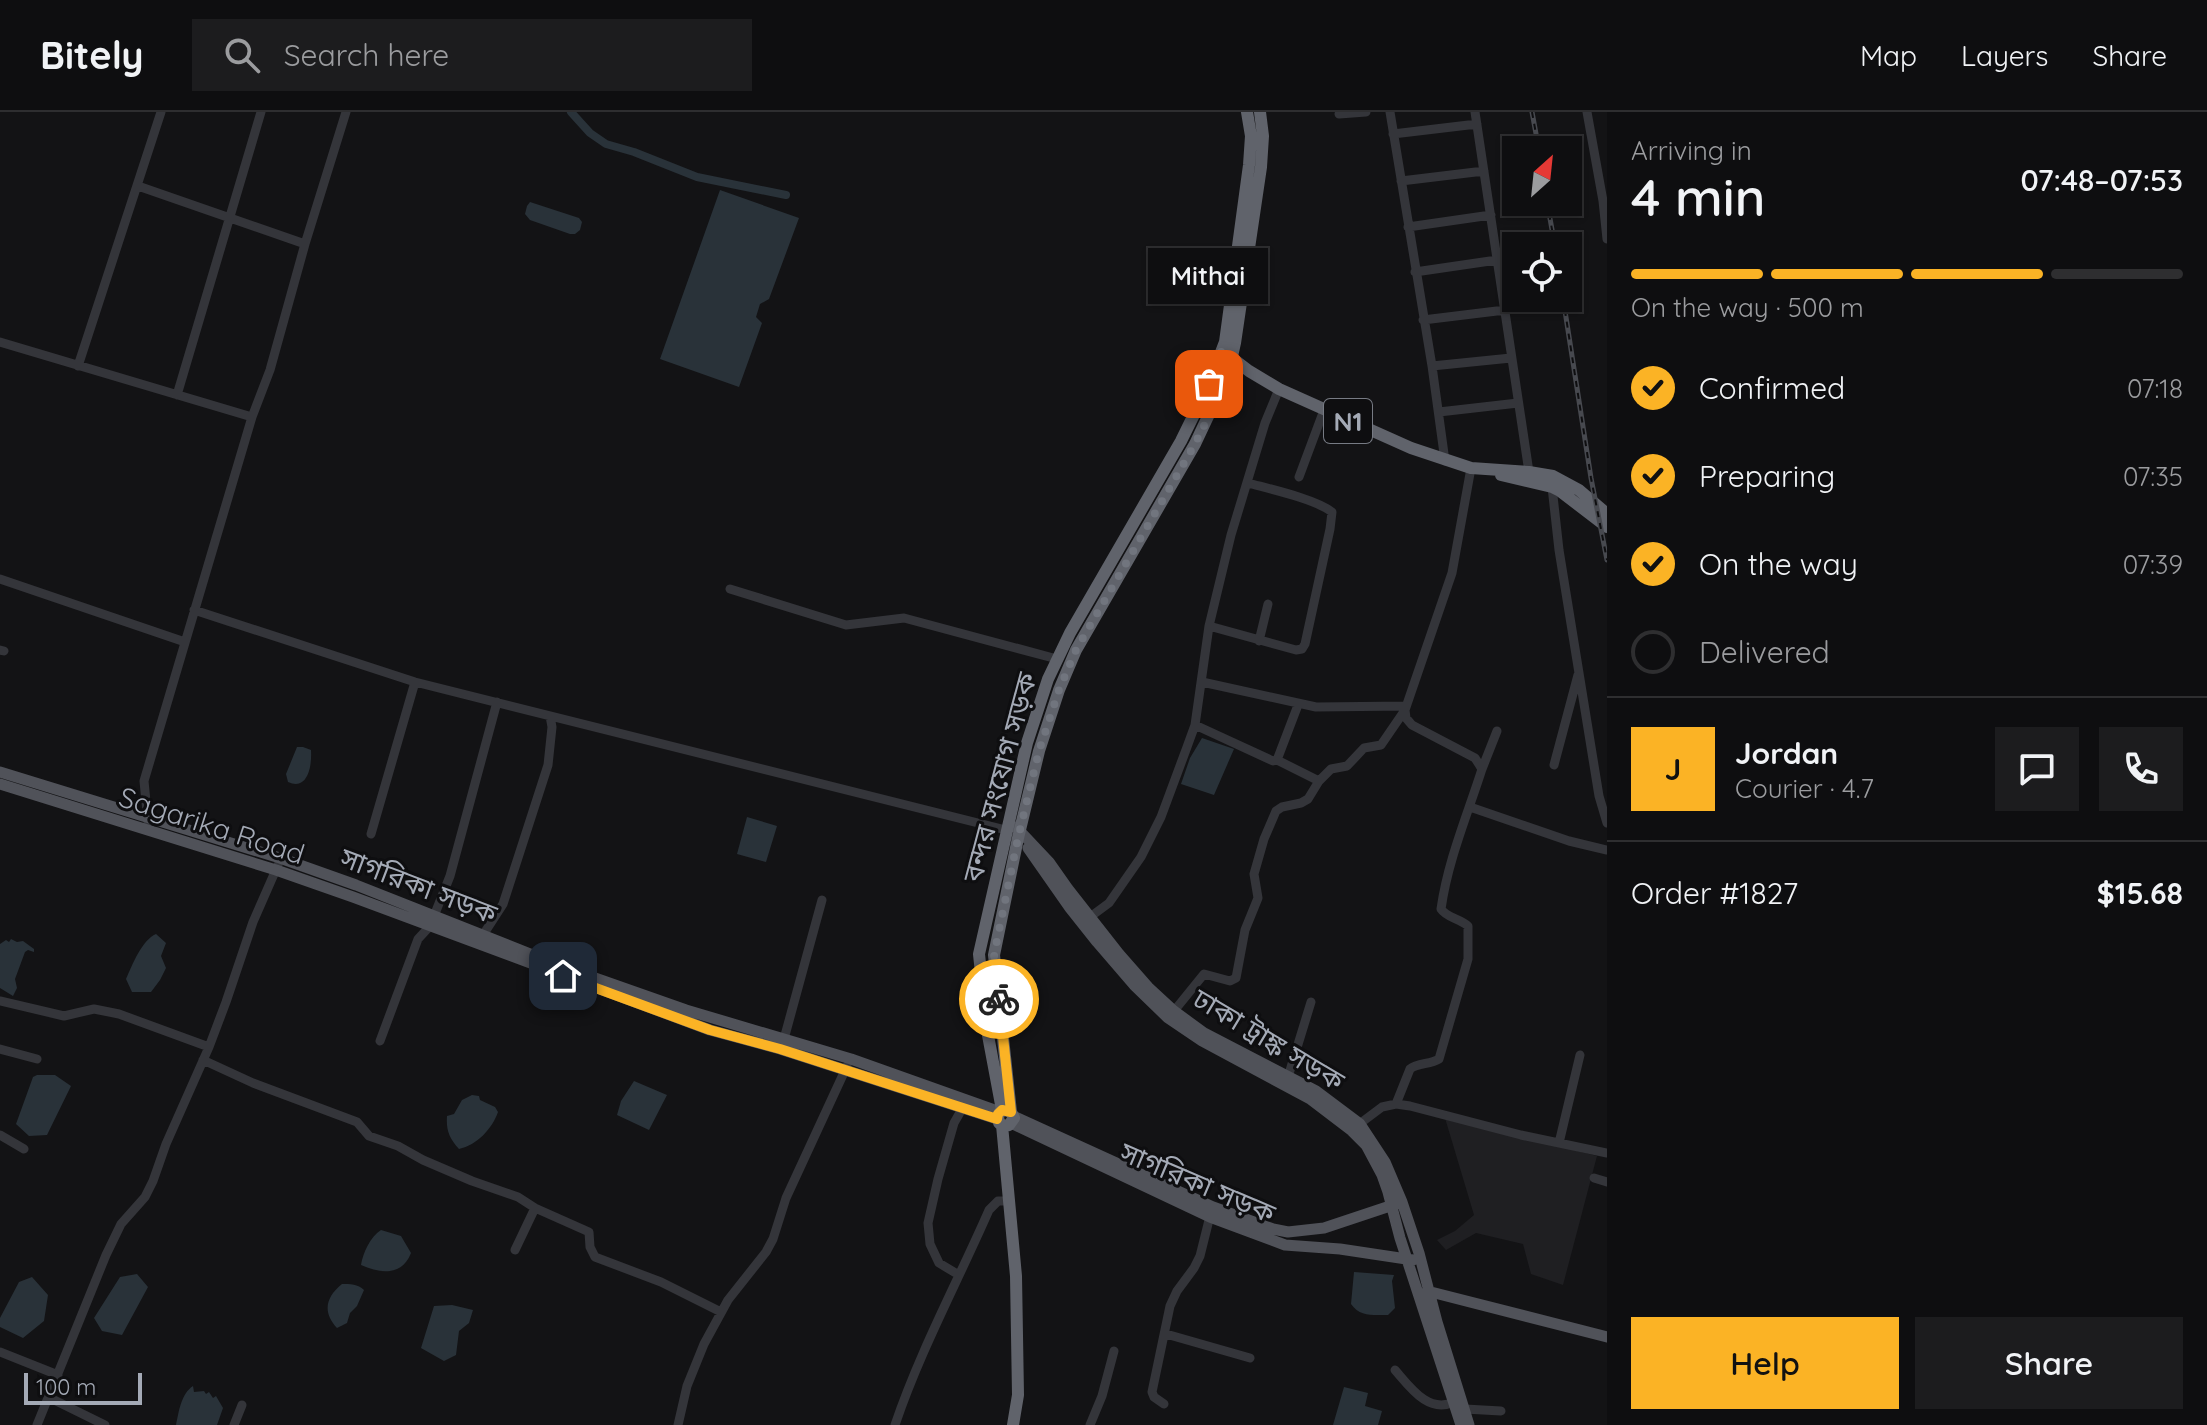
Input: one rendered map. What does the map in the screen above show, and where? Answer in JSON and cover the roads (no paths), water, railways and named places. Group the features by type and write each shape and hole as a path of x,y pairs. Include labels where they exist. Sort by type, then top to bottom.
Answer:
{"highway":[{"path":"1227,354 1225,342 1249,165 1251,136 1247,112"},
{"path":"1227,354 1261,167 1263,136 1260,112"},
{"name":"N1","path":"1227,354 1279,389 1411,448 1445,461 1552,487 1607,527"},
{"name":"বন্দর সংযোগ সড়ক","path":"1016,1425 1025,1384 1023,1261 1006,1118 987,1030 979,954 1027,743 1048,679 1070,633 1181,441 1227,354"},
{"name":"বন্দর সংযোগ সড়ক","path":"1016,1425 1016,1276 994,955 1039,751 1059,690 1076,650 1195,444 1223,387 1227,354"},
{"name":"N1","path":"1477,468 1553,476 1570,484 1607,514"}],"main road":[{"name":"সাগরিকা সড়ক","path":"0,772 148,823 280,858 356,885 431,921 483,935 713,1024 784,1039 848,1065 1006,1118 1285,1245 1422,1260"},
{"name":"Sagarika Road","path":"0,784 148,823 276,870 431,921 780,1049 848,1065"},
{"name":"ঢাকা ট্রাঙ্ক সড়ক","path":"1007,826 1049,862 1148,987 1174,1011 1204,1033 1316,1091 1356,1127 1397,1204 1422,1260 1424,1291"},
{"name":"ঢাকা ট্রাঙ্ক সড়ক","path":"1019,834 1070,908 1134,985 1168,1018 1188,1034 1356,1127"},
{"name":"ঢাকা ট্রাঙ্ক সড়ক","path":"1397,1204 1408,1260 1424,1291 1460,1406 1469,1425"},
{"name":"সাগরিকা সড়ক","path":"1211,1212 1288,1232 1324,1228 1397,1204"},
{"path":"1424,1291 1607,1337"},
{"name":"ঢাকা ট্রাঙ্ক সড়ক","path":"1460,1406 1461,1425"}],"street":[{"path":"78,366 161,112"},
{"path":"177,395 261,112"},
{"path":"148,823 144,781 346,112"},
{"path":"1339,114 1366,112"},
{"path":"1390,112 1445,461"},
{"path":"1475,112 1502,291"},
{"path":"1587,112 1607,239"},
{"path":"1393,134 1477,124"},
{"path":"1401,181 1484,171"},
{"path":"138,186 305,244"},
{"path":"1408,227 1491,215"},
{"path":"1415,272 1497,260"},
{"path":"1423,320 1502,310"},
{"path":"1505,312 1529,472"},
{"path":"0,342 252,417"},
{"path":"1432,366 1511,358"},
{"path":"1090,917 1109,903 1141,857 1174,784 1195,725 1209,626 1231,535 1265,423 1279,389"},
{"path":"1439,412 1518,403"},
{"path":"1299,477 1324,410"},
{"path":"1174,1011 1201,975 1230,981 1236,978 1245,930 1258,898 1254,874 1276,811 1308,799 1331,769 1347,766 1364,748 1381,745 1405,708 1452,573 1477,468"},
{"path":"1209,626 1259,641 1302,649 1333,515 1329,509 1248,483"},
{"path":"1552,487 1559,550 1599,796 1607,823"},
{"path":"0,579 185,642"},
{"path":"730,589 846,625 904,618 1057,659"},
{"path":"1259,641 1268,604"},
{"path":"194,610 415,682 1007,826"},
{"path":"1554,765 1579,672"},
{"path":"371,834 415,682"},
{"path":"1202,682 1298,705 1405,708"},
{"path":"380,1041 418,939 431,921 450,876 497,702"},
{"path":"1277,760 1298,705"},
{"path":"1405,708 1406,718 1412,725 1475,758 1482,769"},
{"path":"483,935 503,904 548,765 552,727 550,716"},
{"path":"1195,725 1319,781"},
{"path":"1396,1104 1410,1069 1439,1059 1459,997 1468,959 1468,926 1445,915 1441,909 1454,846 1497,731"},
{"path":"1470,807 1569,841 1607,850"},
{"path":"37,1425 106,1255 121,1224 145,1197 153,1181 209,1047 253,922 280,858"},
{"path":"784,1039 822,900"},
{"path":"0,1001 64,1016 94,1009 119,1014 209,1047"},
{"path":"1288,1077 1311,1002"},
{"path":"0,1049 37,1059"},
{"path":"1559,1143 1580,1055"},
{"path":"203,1060 253,1083 357,1122 369,1136 398,1146 472,1181 518,1197 589,1232 590,1247 595,1257 661,1282 721,1312"},
{"path":"678,1425 687,1386 704,1344 728,1300 773,1239 786,1198 848,1065"},
{"path":"959,1275 939,1263 930,1244 928,1223 954,1123 965,1104"},
{"path":"1356,1127 1382,1107 1396,1104 1607,1153"},
{"path":"0,1135 24,1149"},
{"path":"1594,1178 1607,1182"},
{"path":"895,1425 989,1210 998,1201 1010,1201"},
{"path":"515,1250 535,1208"},
{"path":"1164,1404 1152,1392 1170,1306 1200,1256 1211,1212"},
{"path":"1166,1334 1250,1358"},
{"path":"1090,1425 1102,1396 1114,1351"},
{"path":"0,1352 58,1375"},
{"path":"1395,1370 1425,1400 1446,1406 1501,1411"},
{"path":"48,1397 105,1425"},
{"path":"234,1425 242,1405"}],"waterway":[{"path":"571,112 590,133 606,144 697,177 786,195"}],"railway":[{"path":"1532,112 1536,136"},
{"path":"1550,216 1552,232"},
{"path":"1565,312 1607,560"}],"place":[{"name":"Mithai","path":"1209,384"}]}
